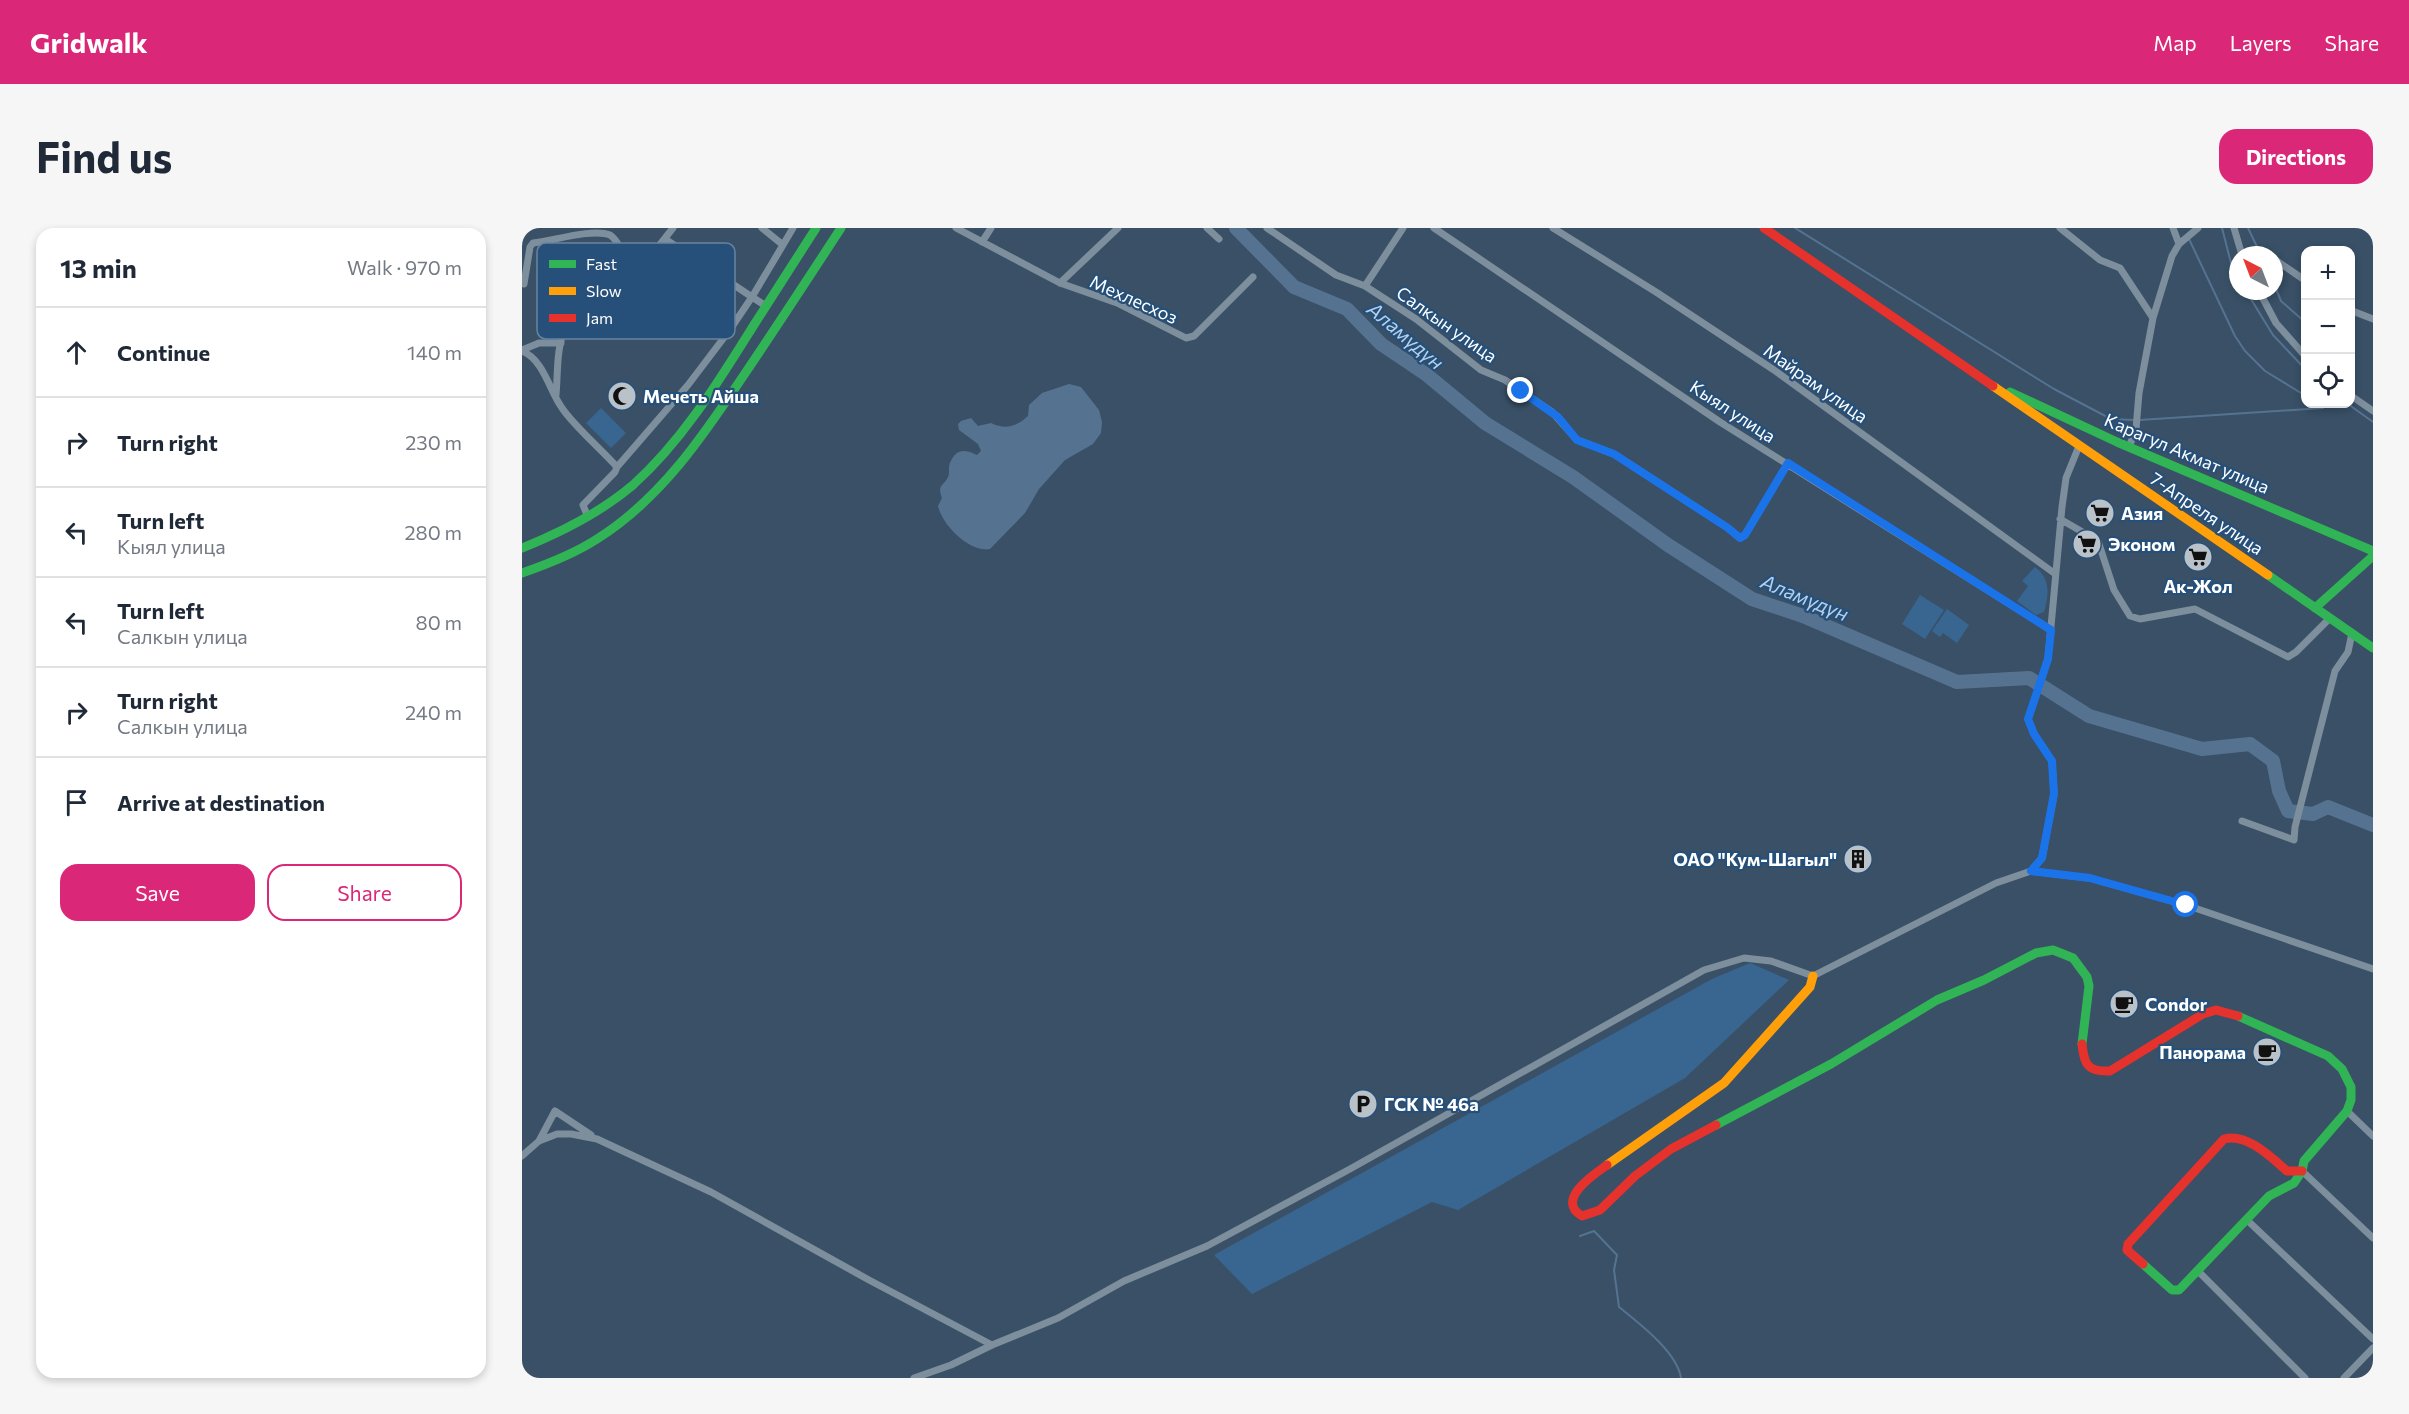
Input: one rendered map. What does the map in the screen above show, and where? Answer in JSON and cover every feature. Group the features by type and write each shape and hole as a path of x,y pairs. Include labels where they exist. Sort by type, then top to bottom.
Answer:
{"street":[{"path":"662,243 673,228"},
{"path":"762,228 783,244"},
{"path":"735,322 793,228"},
{"path":"522,548 567,529 588,517 632,486 671,447 704,403 816,228"},
{"path":"522,573 554,562 601,537 627,519 666,483 718,414 841,228"},
{"name":"Мехлесхоз","path":"956,228 1060,283 1117,303 1181,336 1191,338 1253,277"},
{"path":"982,242 991,228"},
{"path":"1060,283 1118,228"},
{"path":"1208,228 1219,239"},
{"name":"Салкын улица","path":"1267,228 1336,275 1365,286 1416,319 1481,370 1505,381 1552,412 1577,440 1614,454 1740,538 1745,535 1788,463"},
{"path":"1365,286 1402,228"},
{"name":"Кыял улица","path":"1434,228 1720,422 2051,630"},
{"name":"Майрам улица","path":"1553,228 1656,292 1774,370 2054,573"},
{"path":"1764,228 1988,382"},
{"path":"2060,228 2100,260 2120,268 2153,318"},
{"path":"2173,228 2179,244"},
{"path":"2234,228 2239,246"},
{"path":"2129,447 2136,429 2139,393 2153,318 2172,256 2179,244 2197,229"},
{"path":"524,284 530,247 533,243 599,232 612,236 617,243"},
{"path":"665,239 671,243"},
{"path":"2283,265 2301,278"},
{"path":"735,286 766,306"},
{"path":"2264,300 2276,323 2303,354"},
{"path":"2355,312 2373,319"},
{"path":"556,395 562,339"},
{"path":"588,517 583,505 615,472 688,385 723,339"},
{"path":"522,350 539,343 561,343"},
{"path":"522,350 531,355 556,395 561,408 617,467"},
{"name":"7-Апреля улица","path":"1988,382 2373,648"},
{"name":"Карагул Акмат улица","path":"1988,382 2129,447 2373,550"},
{"path":"2355,398 2373,411"},
{"path":"2031,871 2042,858 2054,794 2052,761 2034,734 2028,719 2048,659 2060,519 2066,478 2079,446"},
{"path":"2060,519 2098,541 2114,590 2130,616 2140,619 2195,609 2288,657 2330,618"},
{"path":"2315,608 2373,556"},
{"path":"2242,821 2295,840 2295,827 2335,671 2348,652 2352,633"},
{"path":"914,1378 951,1365 992,1345 1058,1318 1124,1281 1207,1246 1350,1169 1704,970 1744,958 1771,961 1813,976 1996,883 2031,871 2090,878 2175,902 2373,969"},
{"path":"1813,976 1810,987 1724,1083 1674,1116 1585,1181 1572,1198 1572,1207 1575,1212 1590,1215 1600,1210 1635,1176 1671,1149 1831,1064 1937,1000 1984,980 2036,953 2053,950 2073,958 2087,977 2089,986 2081,1043 2082,1059 2092,1071 2100,1073 2110,1071 2203,1014 2216,1010 2247,1019 2328,1056 2342,1068 2351,1087 2351,1100 2347,1111 2304,1161 2302,1171 2294,1183 2269,1196 2179,1290 2172,1290 2127,1250 2128,1244 2224,1139 2232,1137 2242,1139 2271,1157 2287,1171 2302,1171 2373,1238"},
{"path":"539,1142 555,1111 597,1139 711,1192 992,1345"},
{"path":"2347,1111 2373,1136"},
{"path":"522,1156 539,1142 557,1134 597,1139"},
{"path":"2247,1220 2373,1339"},
{"path":"2198,1271 2305,1378"},
{"path":"2344,1378 2373,1348"}],"shaded area":[{"path":"1069,384 1081,387 1099,410 1102,422 1101,433 1093,444 1065,460 1039,489 1025,513 990,549 974,547 951,529 938,506 942,498 940,488 948,477 952,458 961,451 977,455 981,451 978,444 959,430 958,424 971,418 978,426 991,423 1006,427 1015,425 1028,416 1029,405 1042,393"},
{"path":"601,408 626,433 611,448 586,423"},
{"path":"2035,567 2044,577 2048,593 2044,612 2036,615 2017,601 2028,586 2022,581"},
{"path":"1920,595 1944,610 1925,639 1902,624"},
{"path":"1947,609 1969,625 1957,643 1943,633 1940,637 1932,631"},
{"path":"1750,963 1789,980 1685,1078 1458,1210 1432,1202 1252,1294 1214,1255 1712,979"}],"waterway":[{"name":"Аламүдүн","path":"1236,228 1294,287 1347,309 1381,344 1427,375 1485,423 1573,477 1668,545 1752,599 1803,616 1957,682 2029,678 2089,716 2202,749 2250,744 2273,761 2279,791 2288,811 2313,814 2328,807 2373,825"},
{"path":"1795,228 2054,389 2111,419 2134,420"},
{"path":"2222,228 2229,255"},
{"path":"2248,228 2257,246"},
{"path":"2189,239 2235,336 2245,351 2265,371 2301,393"},
{"path":"2252,300 2273,335 2301,365"},
{"path":"2281,300 2301,319"},
{"path":"2140,420 2323,408"},
{"path":"2354,408 2373,422"},
{"path":"1580,1236 1594,1231 1617,1255 1614,1270 1619,1307 1647,1330 1673,1358 1681,1378"}],"traffic: fast":[{"path":"522,548 594,513 633,485 651,468 683,431 712,391 816,228"},
{"path":"522,573 561,558 597,539 621,522 664,483 717,414 841,228"},
{"path":"2010,392 2117,442 2373,551"},
{"path":"2315,608 2373,556"},
{"path":"2268,575 2373,648"},
{"path":"1716,1125 1831,1064 1937,1000 1984,980 2036,953 2053,950 2073,958 2087,977 2089,986 2082,1044"},
{"path":"2143,1264 2172,1290 2179,1290 2269,1196 2294,1183 2302,1171 2304,1161 2347,1111 2351,1100 2351,1087 2342,1069 2328,1056 2238,1016"}],"traffic: slow":[{"path":"1993,386 2268,575"},
{"path":"1607,1165 1724,1083 1810,987 1813,976"}],"traffic: jam":[{"path":"1764,228 1993,386"},
{"path":"2082,1044 2088,1066 2097,1070 2110,1071 2203,1014 2216,1010 2238,1016"},
{"path":"1607,1165 1586,1181 1574,1195 1575,1210 1582,1216 1600,1210 1635,1176 1671,1149 1716,1125"},
{"path":"2143,1264 2127,1250 2128,1244 2224,1139 2233,1138 2250,1143 2287,1171 2302,1171"}],"place":[{"name":"Мечеть Айша","path":"622,396"},
{"name":"Азия","path":"2100,513"},
{"name":"Эконом","path":"2087,544"},
{"name":"Ак-Жол","path":"2198,557"},
{"name":"ОАО \"Кум-Шагыл\"","path":"1858,859"},
{"name":"Condor","path":"2124,1004"},
{"name":"Панорама","path":"2267,1052"},
{"name":"ГСК № 46а","path":"1363,1104"}],"route":[{"path":"1521,391 1558,417 1577,440 1614,454 1740,538 1745,535 1788,463 2051,630 2048,659 2028,719 2034,734 2052,761 2054,794 2042,858 2031,871 2090,878 2186,905"}]}
